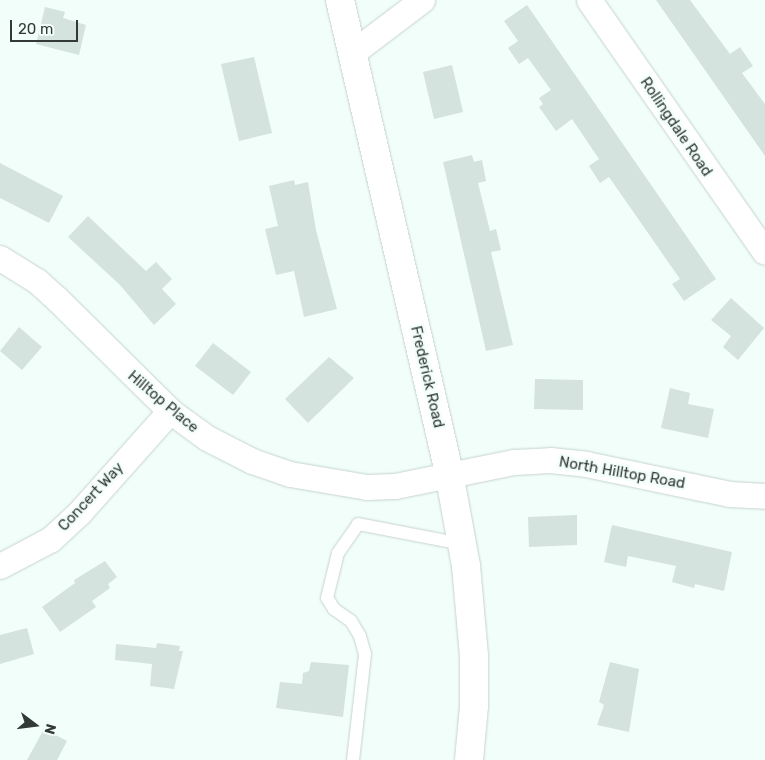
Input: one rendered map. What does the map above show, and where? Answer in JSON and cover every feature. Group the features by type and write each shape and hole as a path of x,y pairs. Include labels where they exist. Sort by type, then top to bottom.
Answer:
{"main road":[{"name":"Frederick Road","path":"340,0 449,473 462,544 474,656 474,706 469,760"}],"street":[{"path":"352,53 422,0"},
{"name":"Rollingdale Road","path":"589,0 765,252"},
{"name":"Hilltop Place","path":"0,258 37,282 56,298 170,411 207,438 252,461 299,476 367,487 395,486 449,473"},
{"name":"Concert Way","path":"0,566 51,539 72,520 170,411"},
{"name":"North Hilltop Road","path":"449,473 550,460 586,464 729,494 765,496"}],"lane":[{"path":"353,760 365,654 360,636 351,621 334,609 328,598 338,553 358,524 462,544"}],"building":[{"path":"656,0 690,0 730,54 740,47 753,66 742,73 765,104 765,156"},
{"path":"527,5 716,279 684,301 672,284 680,279 609,177 600,183 589,166 599,159 572,119 556,131 539,107 543,104 539,98 551,90 528,58 519,64 508,48 518,41 504,21"},
{"path":"45,7 65,12 63,18 86,25 79,55 36,44"},
{"path":"254,57 272,133 239,141 221,64"},
{"path":"452,65 463,112 434,119 423,72"},
{"path":"472,155 474,162 482,160 486,181 478,183 490,231 496,229 501,250 491,252 513,345 486,351 443,162"},
{"path":"0,163 63,196 49,223 0,198"},
{"path":"294,180 295,185 308,182 316,230 337,309 304,317 294,271 276,275 265,229 278,226 269,186"},
{"path":"88,216 146,271 156,262 172,279 162,289 176,304 154,325 120,285 68,237"},
{"path":"731,298 764,328 738,360 723,347 731,336 711,320"},
{"path":"19,327 42,347 22,370 0,351"},
{"path":"213,343 251,372 233,395 195,366"},
{"path":"329,357 354,378 308,423 285,399"},
{"path":"535,379 583,380 583,410 534,409"},
{"path":"670,388 690,393 688,404 714,409 708,438 661,428"},
{"path":"577,515 577,545 529,547 528,517"},
{"path":"612,525 732,552 724,591 695,584 694,588 672,582 676,566 628,556 626,567 604,562"},
{"path":"105,561 117,577 108,584 110,588 92,601 96,607 60,632 42,607 75,583 74,580"},
{"path":"27,628 34,654 0,664 0,635"},
{"path":"157,643 180,646 179,651 183,651 174,689 150,686 152,664 115,660 116,644 156,648"},
{"path":"311,662 349,665 343,717 276,708 280,682 302,684 303,673 309,671"},
{"path":"610,662 639,669 629,732 597,725 604,705 599,702"},
{"path":"44,729 67,741 57,760 27,760"}]}
